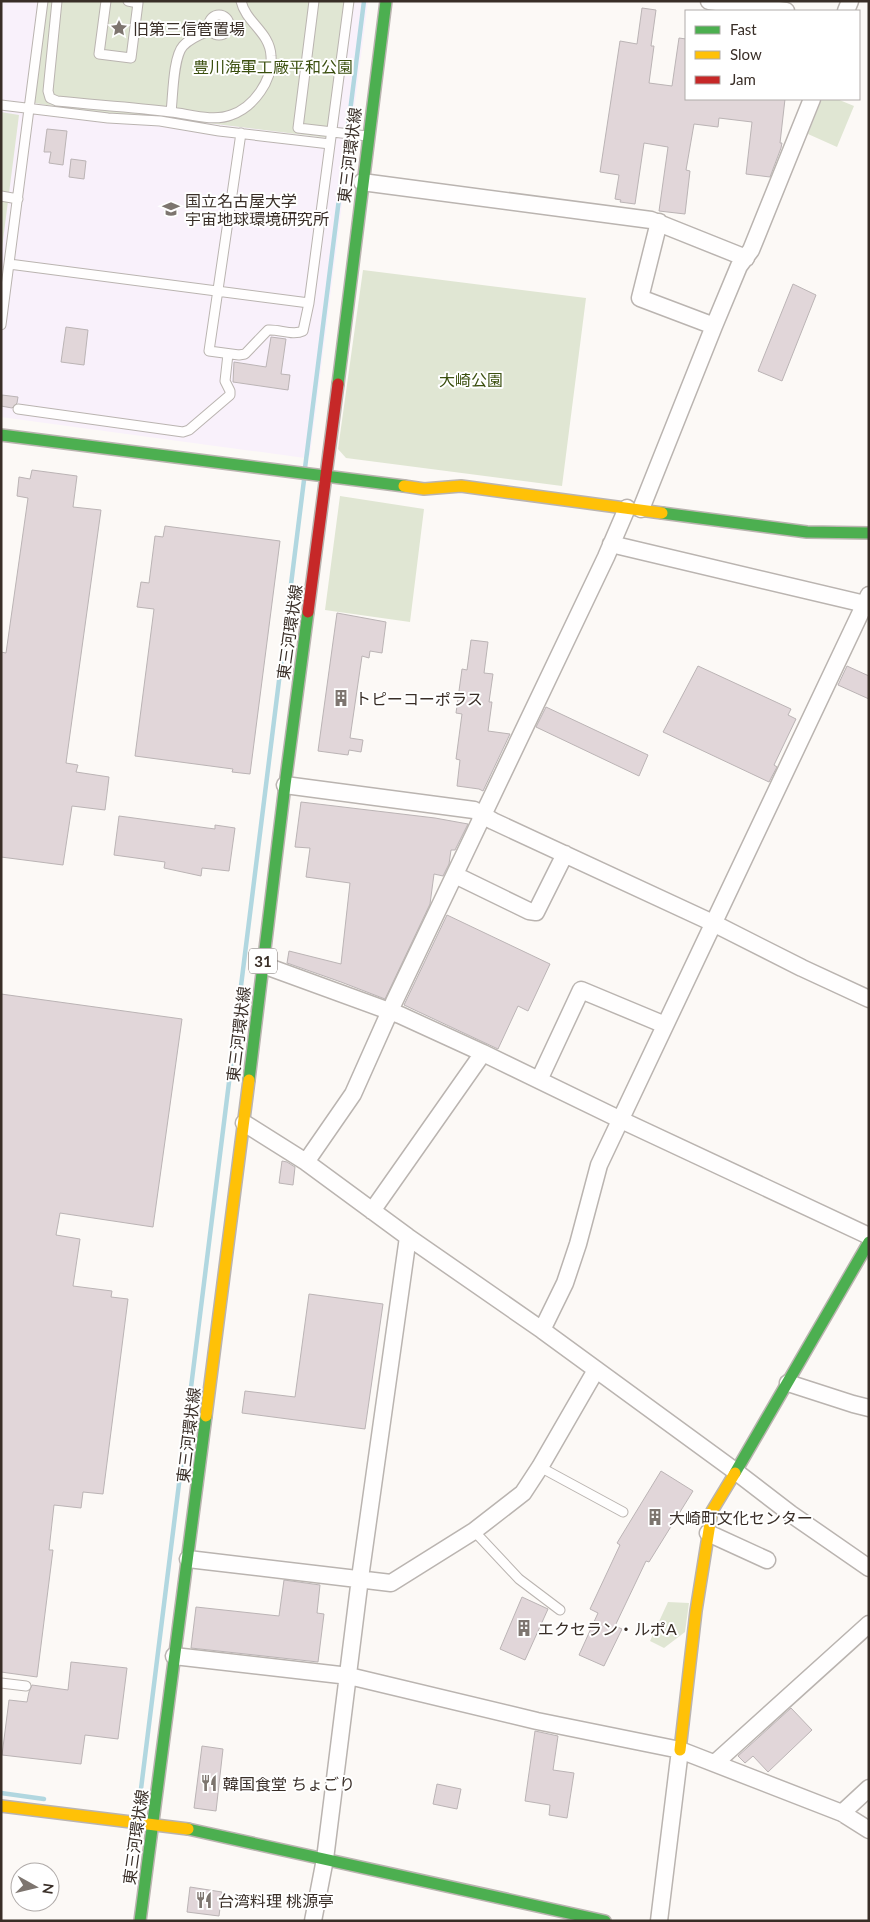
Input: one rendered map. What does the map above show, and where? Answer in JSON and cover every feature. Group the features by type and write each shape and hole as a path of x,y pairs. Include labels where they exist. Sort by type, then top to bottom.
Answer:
{"street":[{"name":"東三河環状線","path":"140,1921 244,1123 285,785 386,1"},
{"path":"709,1 778,10"},
{"path":"306,1162 353,1094 611,544 634,509 739,266 751,250 812,100"},
{"path":"362,182 595,211 659,222 746,258"},
{"path":"659,222 640,298 714,326"},
{"path":"1,435 424,489 461,486 806,532 869,533"},
{"path":"542,1330 565,1283 578,1244 599,1165 619,1120 868,601 611,544"},
{"path":"285,785 474,810 869,999"},
{"path":"455,875 530,911 536,912 565,854"},
{"path":"263,966 390,1012 484,1053 619,1120 869,1236"},
{"path":"539,1080 582,990 665,1026"},
{"path":"372,1211 484,1053"},
{"path":"244,1123 306,1162 408,1237 542,1330 791,1514 869,1568"},
{"path":"314,1921 326,1859 360,1578 408,1237"},
{"path":"659,1921 696,1611 712,1511 869,1242"},
{"path":"188,1559 392,1583 474,1531 523,1493 596,1370"},
{"path":"788,1383 869,1408"},
{"path":"708,1533 767,1560"},
{"path":"715,1763 869,1624"},
{"path":"174,1656 349,1676 537,1721 680,1750 842,1813 869,1830"},
{"path":"842,1813 869,1788"},
{"path":"1,1806 182,1828 604,1921"}],"lane":[{"path":"1,325 42,1"},
{"path":"57,1 48,91 50,98 57,101 213,118 230,115 255,99 266,83 271,64 270,44 261,31 243,12 241,1"},
{"path":"106,1 99,54 131,58 138,3 128,1"},
{"path":"314,1 298,128 368,136"},
{"path":"241,133 209,351 228,354 245,354 268,330 303,331 309,303 330,144 335,132 350,1"},
{"path":"227,20 243,12"},
{"path":"214,16 223,16 227,20 229,26 223,34 216,34 211,30 210,21 214,16"},
{"path":"170,112 181,48 189,40 211,30"},
{"path":"1,106 108,118 160,121 219,131 330,144"},
{"path":"1,196 18,199"},
{"path":"9,264 309,303"},
{"path":"18,409 183,432 189,430 230,394 225,381 228,354"},
{"path":"540,1467 623,1512"},
{"path":"474,1531 518,1579 560,1610"},
{"path":"1,1683 26,1686"}],"shaded area":[{"name":"国立名古屋大学 宇宙地球環境研究所","path":"1,1 368,1 310,455 305,458 1,417"}],"green space":[{"name":"豊川海軍工廠平和公園","path":"48,1 347,1 328,138 159,117 101,113 34,103"},
{"path":"822,100 839,100 854,106 837,147 808,134"},
{"path":"1,112 19,115 1,256"},
{"name":"大崎公園","path":"363,270 586,298 562,486 346,458 338,449"},
{"path":"340,496 424,509 410,622 325,610"},
{"path":"668,1602 689,1603 685,1632 664,1648 650,1641"}],"building":[{"path":"642,8 656,10 651,46 654,46 649,83 672,86 679,38 685,39 685,100 785,100 780,143 782,143 770,177 746,174 752,122 719,118 718,127 694,124 686,170 690,171 685,214 659,211 668,147 644,143 635,204 620,202 621,200 615,199 619,175 600,172 620,41 637,44"},
{"path":"47,129 67,131 63,165 49,163 51,152 44,152"},
{"path":"71,159 86,161 84,179 69,177"},
{"path":"793,284 816,295 782,381 758,371"},
{"path":"66,327 88,330 84,365 61,362"},
{"path":"271,337 286,339 281,374 290,375 288,390 233,382 234,362 266,367"},
{"path":"2,395 18,397 17,403 12,408 1,406"},
{"path":"32,470 77,476 73,507 101,510 66,763 78,765 76,772 109,777 105,810 72,806 63,865 1,857 1,652 6,653 28,498 17,496 19,477 30,479"},
{"path":"165,526 280,541 250,774 232,772 233,769 135,756 154,609 137,607 141,582 149,583 155,536 163,537"},
{"name":"トピーコーポラス","path":"337,613 386,622 382,653 370,651 369,658 362,656 350,738 363,740 361,752 349,750 348,755 318,751"},
{"path":"471,640 488,642 484,673 493,674 489,702 492,702 488,731 510,734 483,791 457,786 460,760 456,759 462,714 456,713 462,669 467,670"},
{"path":"698,666 791,709 788,715 796,719 774,765 777,767 769,782 663,732"},
{"path":"847,666 869,676 869,699 838,685"},
{"path":"546,707 648,755 639,776 536,727"},
{"path":"301,802 435,818 468,824 455,850 451,850 449,864 443,876 434,874 430,904 385,999 287,963 289,951 341,964 350,883 306,877 310,848 295,847"},
{"path":"119,816 215,829 215,825 235,828 229,871 202,868 201,876 164,868 165,862 114,855"},
{"path":"447,915 550,964 528,1011 518,1006 498,1049 404,1005"},
{"path":"1,994 182,1019 153,1227 60,1213 56,1235 80,1239 73,1286 112,1291 111,1297 128,1299 103,1494 83,1492 81,1508 54,1505 49,1550 53,1550 37,1677 1,1672"},
{"path":"282,1161 295,1167 293,1185 279,1183"},
{"path":"309,1294 383,1304 365,1429 242,1413 245,1391 295,1397"},
{"path":"661,1471 693,1491 649,1562 646,1561 615,1626 622,1629 604,1666 579,1655 598,1613 590,1609 620,1545 617,1543"},
{"path":"284,1580 320,1585 317,1613 324,1614 318,1662 191,1648 196,1607 279,1616"},
{"name":"エクセラン・ルポA","path":"522,1597 548,1609 525,1660 500,1649"},
{"path":"71,1662 127,1668 118,1739 85,1735 81,1764 2,1755 9,1700 27,1702 32,1685 68,1690"},
{"path":"791,1708 812,1730 768,1772 753,1756 745,1763 738,1756"},
{"path":"535,1731 558,1736 553,1770 574,1773 567,1818 549,1815 550,1805 525,1801"},
{"path":"202,1746 223,1749 216,1811 194,1808"},
{"path":"437,1784 461,1789 457,1809 433,1804"},
{"path":"190,1887 222,1892 219,1916 187,1912"}],"waterway":[{"path":"305,468 364,1"},
{"path":"136,1813 138,1813 304,480"},
{"path":"1,1793 44,1799"}],"traffic: fast":[{"path":"338,384 386,1"},
{"path":"1,435 404,486"},
{"path":"662,513 807,532 869,533"},
{"path":"249,1080 308,612"},
{"path":"735,1473 869,1242"},
{"path":"140,1921 206,1416"},
{"path":"188,1829 605,1921"}],"traffic: slow":[{"path":"404,486 424,489 461,486 662,513"},
{"path":"206,1416 249,1080"},
{"path":"680,1750 696,1611 712,1511 735,1473"},
{"path":"1,1806 188,1829"}],"traffic: jam":[{"path":"308,612 338,384"}],"place":[{"name":"旧第三信管置場","path":"119,28"},
{"name":"国立名古屋大学 宇宙地球環境研究所","path":"171,209"},
{"name":"トピーコーポラス","path":"341,698"},
{"name":"大崎町文化センター","path":"655,1517"},
{"name":"エクセラン・ルポA","path":"524,1628"},
{"name":"韓国食堂 ちょごり","path":"209,1783"},
{"name":"台湾料理 桃源亭","path":"204,1900"}]}
